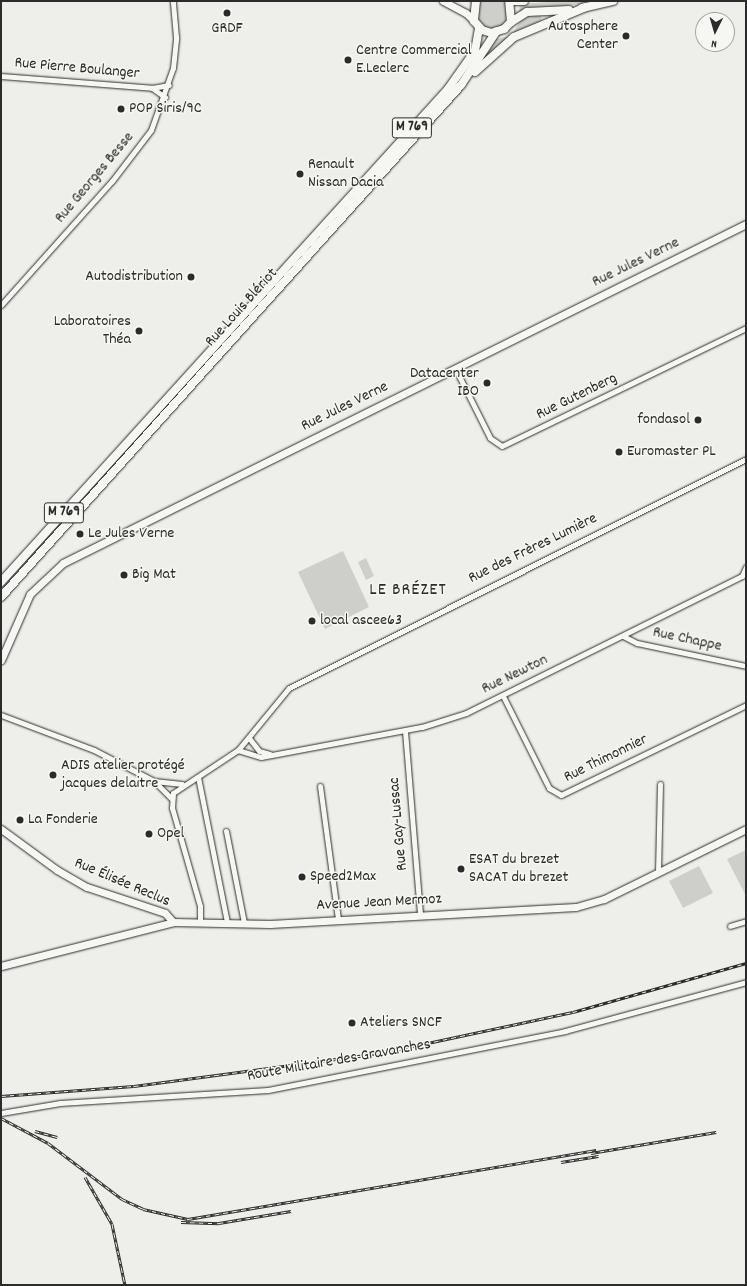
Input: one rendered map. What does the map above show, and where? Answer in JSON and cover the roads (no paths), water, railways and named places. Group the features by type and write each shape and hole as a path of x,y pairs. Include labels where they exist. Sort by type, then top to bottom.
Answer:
{"main road":[{"path":"444,1 466,12 476,24 496,32 527,12 586,7 613,1"},
{"name":"Rue Louis Blériot","path":"1,582 448,89 475,51 476,1"},
{"path":"511,22 513,14 509,1 524,1"},
{"path":"461,85 514,37 586,7"},
{"name":"Rue Louis Blériot","path":"1,597 461,85 496,32"},
{"name":"Rue Jules Verne","path":"1,660 30,594 63,563 746,224"},
{"name":"Rue Élisée Reclus","path":"1,829 57,870 87,887 165,913 173,922"},
{"name":"Avenue Jean Mermoz","path":"1,966 173,922 200,920 244,923 576,907 604,899 746,829"}],"street":[{"name":"Rue Georges Besse","path":"1,304 132,157 151,130 169,85 175,50 173,1"},
{"name":"Rue Pierre Boulanger","path":"1,76 152,88 169,85"},
{"name":"Rue Pierre Boulanger","path":"152,88 165,97"},
{"name":"Rue Gutenberg","path":"455,368 490,438 502,446 746,328"},
{"name":"Rue des Frères Lumière","path":"172,799 183,784 238,750 249,738 281,694 306,677 746,459"},
{"name":"Rue Newton","path":"238,750 257,757 405,731 444,721 503,696 744,577 746,566"},
{"name":"Rue Chappe","path":"623,636 637,644 746,666"},
{"name":"Rue Thimonnier","path":"503,696 549,788 561,795 746,705"},
{"path":"1,716 94,750 154,781 172,799 200,906 200,920"},
{"name":"Rue Gay-Lussac","path":"405,731 420,914"},
{"path":"249,738 259,751 273,754"},
{"path":"198,776 227,922"},
{"path":"154,781 183,784"},
{"path":"658,872 660,784"},
{"path":"320,786 338,919"},
{"path":"226,831 244,923"},
{"path":"730,926 746,921"},
{"name":"Route Militaire des Gravanches","path":"1,1113 60,1103 268,1090 564,1030 746,982"}],"railway":[{"path":"1,1096 134,1086 381,1053 573,1012 746,963"},
{"path":"1,1118 48,1143 122,1199 143,1209 188,1219 596,1150"},
{"path":"35,1131 57,1137"},
{"path":"591,1153 716,1132"},
{"path":"561,1162 599,1156"},
{"path":"85,1177 112,1224 125,1285"},
{"path":"181,1222 219,1223 291,1211"}],"place":[{"name":"GRDF","path":"227,13"},
{"name":"Autosphere Center","path":"626,36"},
{"name":"Centre Commercial E.Leclerc","path":"348,60"},
{"name":"POP Siris/9C","path":"121,109"},
{"name":"Renault Nissan Dacia","path":"300,174"},
{"name":"Autodistribution","path":"191,277"},
{"name":"Laboratoires Théa","path":"139,331"},
{"name":"Datacenter IBO","path":"487,383"},
{"name":"fondasol","path":"698,420"},
{"name":"Euromaster PL","path":"619,452"},
{"name":"Le Jules Verne","path":"80,534"},
{"name":"Big Mat","path":"124,575"},
{"name":"local ascee63","path":"312,621"},
{"name":"ADIS atelier protégé jacques delaitre","path":"53,775"},
{"name":"La Fonderie","path":"20,820"},
{"name":"Opel","path":"149,834"},
{"name":"ESAT du brezet SACAT du brezet","path":"461,869"},
{"name":"Speed2Max","path":"302,877"},
{"name":"Ateliers SNCF","path":"352,1023"}],"district":[{"name":"LE BRÉZET","path":"408,591"}]}
